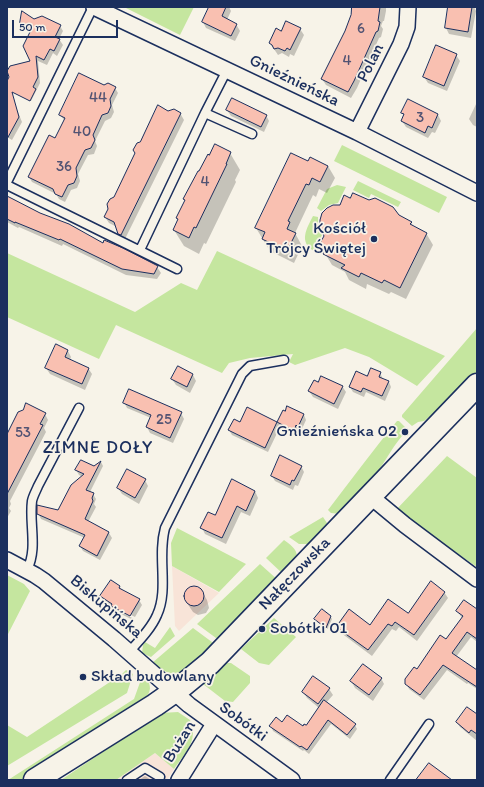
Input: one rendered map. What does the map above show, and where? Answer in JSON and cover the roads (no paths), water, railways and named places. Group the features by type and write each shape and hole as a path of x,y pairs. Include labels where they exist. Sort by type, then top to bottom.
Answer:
{"main road":[{"name":"Nałęczowska","path":"35,780 174,692 210,663 477,385"}],"street":[{"name":"Gnieźnieńska","path":"94,7 357,132 477,193"},
{"name":"Polan","path":"357,132 401,44 407,27 408,7"},
{"path":"370,496 405,525 477,579"},
{"name":"Biskupińska","path":"7,560 44,581 174,692"},
{"name":"Sobótki","path":"174,692 214,724 292,780"},
{"name":"Bużan","path":"179,780 214,724"}],"lane":[{"path":"7,182 94,7"},
{"path":"140,250 227,70"},
{"path":"205,113 252,134"},
{"path":"7,185 178,269"},
{"path":"129,652 150,628 161,603 161,552 165,528 242,374 250,366 284,360"},
{"path":"27,570 31,561 32,552 32,499 79,408"},
{"path":"390,780 429,724"},
{"path":"127,780 145,768 160,777 159,780"}],"place":[{"name":"Kościół Trójcy Świętej","path":"374,239"},
{"name":"Gnieźnieńska 02","path":"405,432"},
{"name":"Sobótki 01","path":"262,629"},
{"name":"Skład budowlany","path":"83,677"}],"district":[{"name":"ZIMNE DOŁY","path":"98,448"}]}
